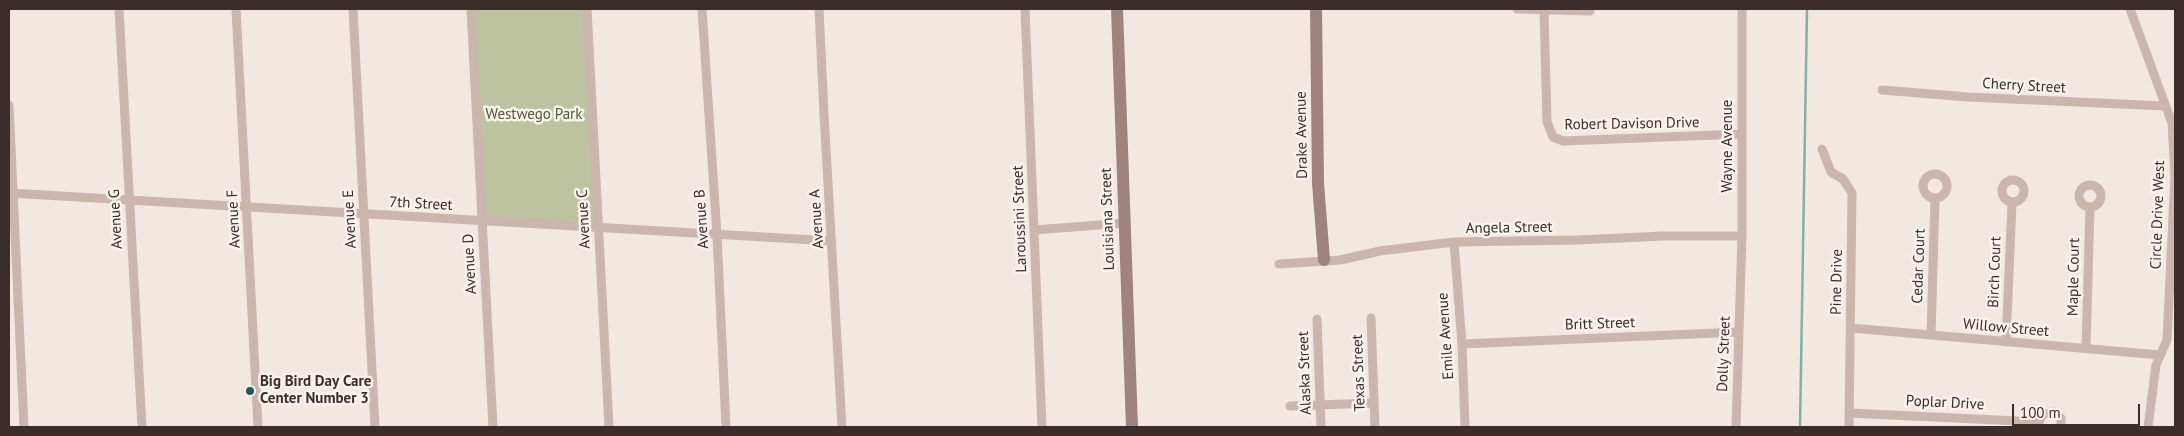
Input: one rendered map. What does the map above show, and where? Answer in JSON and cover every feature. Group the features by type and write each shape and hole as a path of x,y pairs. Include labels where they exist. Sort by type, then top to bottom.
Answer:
{"main road":[{"name":"Louisiana Street","path":"1117,9 1132,427"},
{"name":"Drake Avenue","path":"1316,9 1318,183 1324,260"}],"street":[{"name":"Avenue G","path":"119,9 128,200 142,427"},
{"name":"Avenue F","path":"236,9 258,427"},
{"name":"Avenue E","path":"353,9 374,427"},
{"name":"Avenue D","path":"471,9 492,427"},
{"name":"Avenue C","path":"587,9 609,427"},
{"name":"Avenue B","path":"702,9 717,234 726,427"},
{"name":"Avenue A","path":"820,9 824,114 842,427"},
{"name":"Laroussini Street","path":"1025,9 1042,427"},
{"path":"1517,9 1590,11"},
{"name":"Wayne Avenue","path":"1740,282 1742,236 1742,9"},
{"name":"Circle Drive West","path":"2130,9 2172,124 2175,176 2167,340 2156,365 2148,427"},
{"name":"Robert Davison Drive","path":"1544,10 1547,122 1553,137 1563,141 1742,134"},
{"name":"Cherry Street","path":"1882,90 1968,97 2165,106"},
{"path":"9,105 11,194 24,427"},
{"name":"Pine Drive","path":"1822,148 1832,172 1843,179 1852,193 1849,427"},
{"name":"7th Street","path":"11,194 832,241"},
{"name":"Cedar Court","path":"1931,335 1935,198"},
{"name":"Birch Court","path":"2006,342 2012,203"},
{"name":"Maple Court","path":"2086,348 2090,207"},
{"path":"1034,230 1124,224"},
{"name":"Angela Street","path":"1279,264 1324,260 1454,242 1578,240 1663,236 1742,236"},
{"name":"Emile Avenue","path":"1454,242 1462,344 1465,427"},
{"name":"Dolly Street","path":"1736,427 1740,282"},
{"name":"Alaska Street","path":"1317,318 1321,427"},
{"name":"Texas Street","path":"1371,318 1375,427"},
{"name":"Willow Street","path":"1851,328 2160,355"},
{"name":"Britt Street","path":"1462,344 1739,332"},
{"path":"1290,406 1374,403"},
{"name":"Poplar Drive","path":"1849,413 2040,425 2045,413 2053,412 2062,418 2061,427"}],"green space":[{"name":"Westwego Park","path":"471,9 587,9 598,228 482,221"}],"waterway":[{"path":"1800,427 1807,9"}],"place":[{"name":"Big Bird Day Care Center Number 3","path":"250,391"}]}
